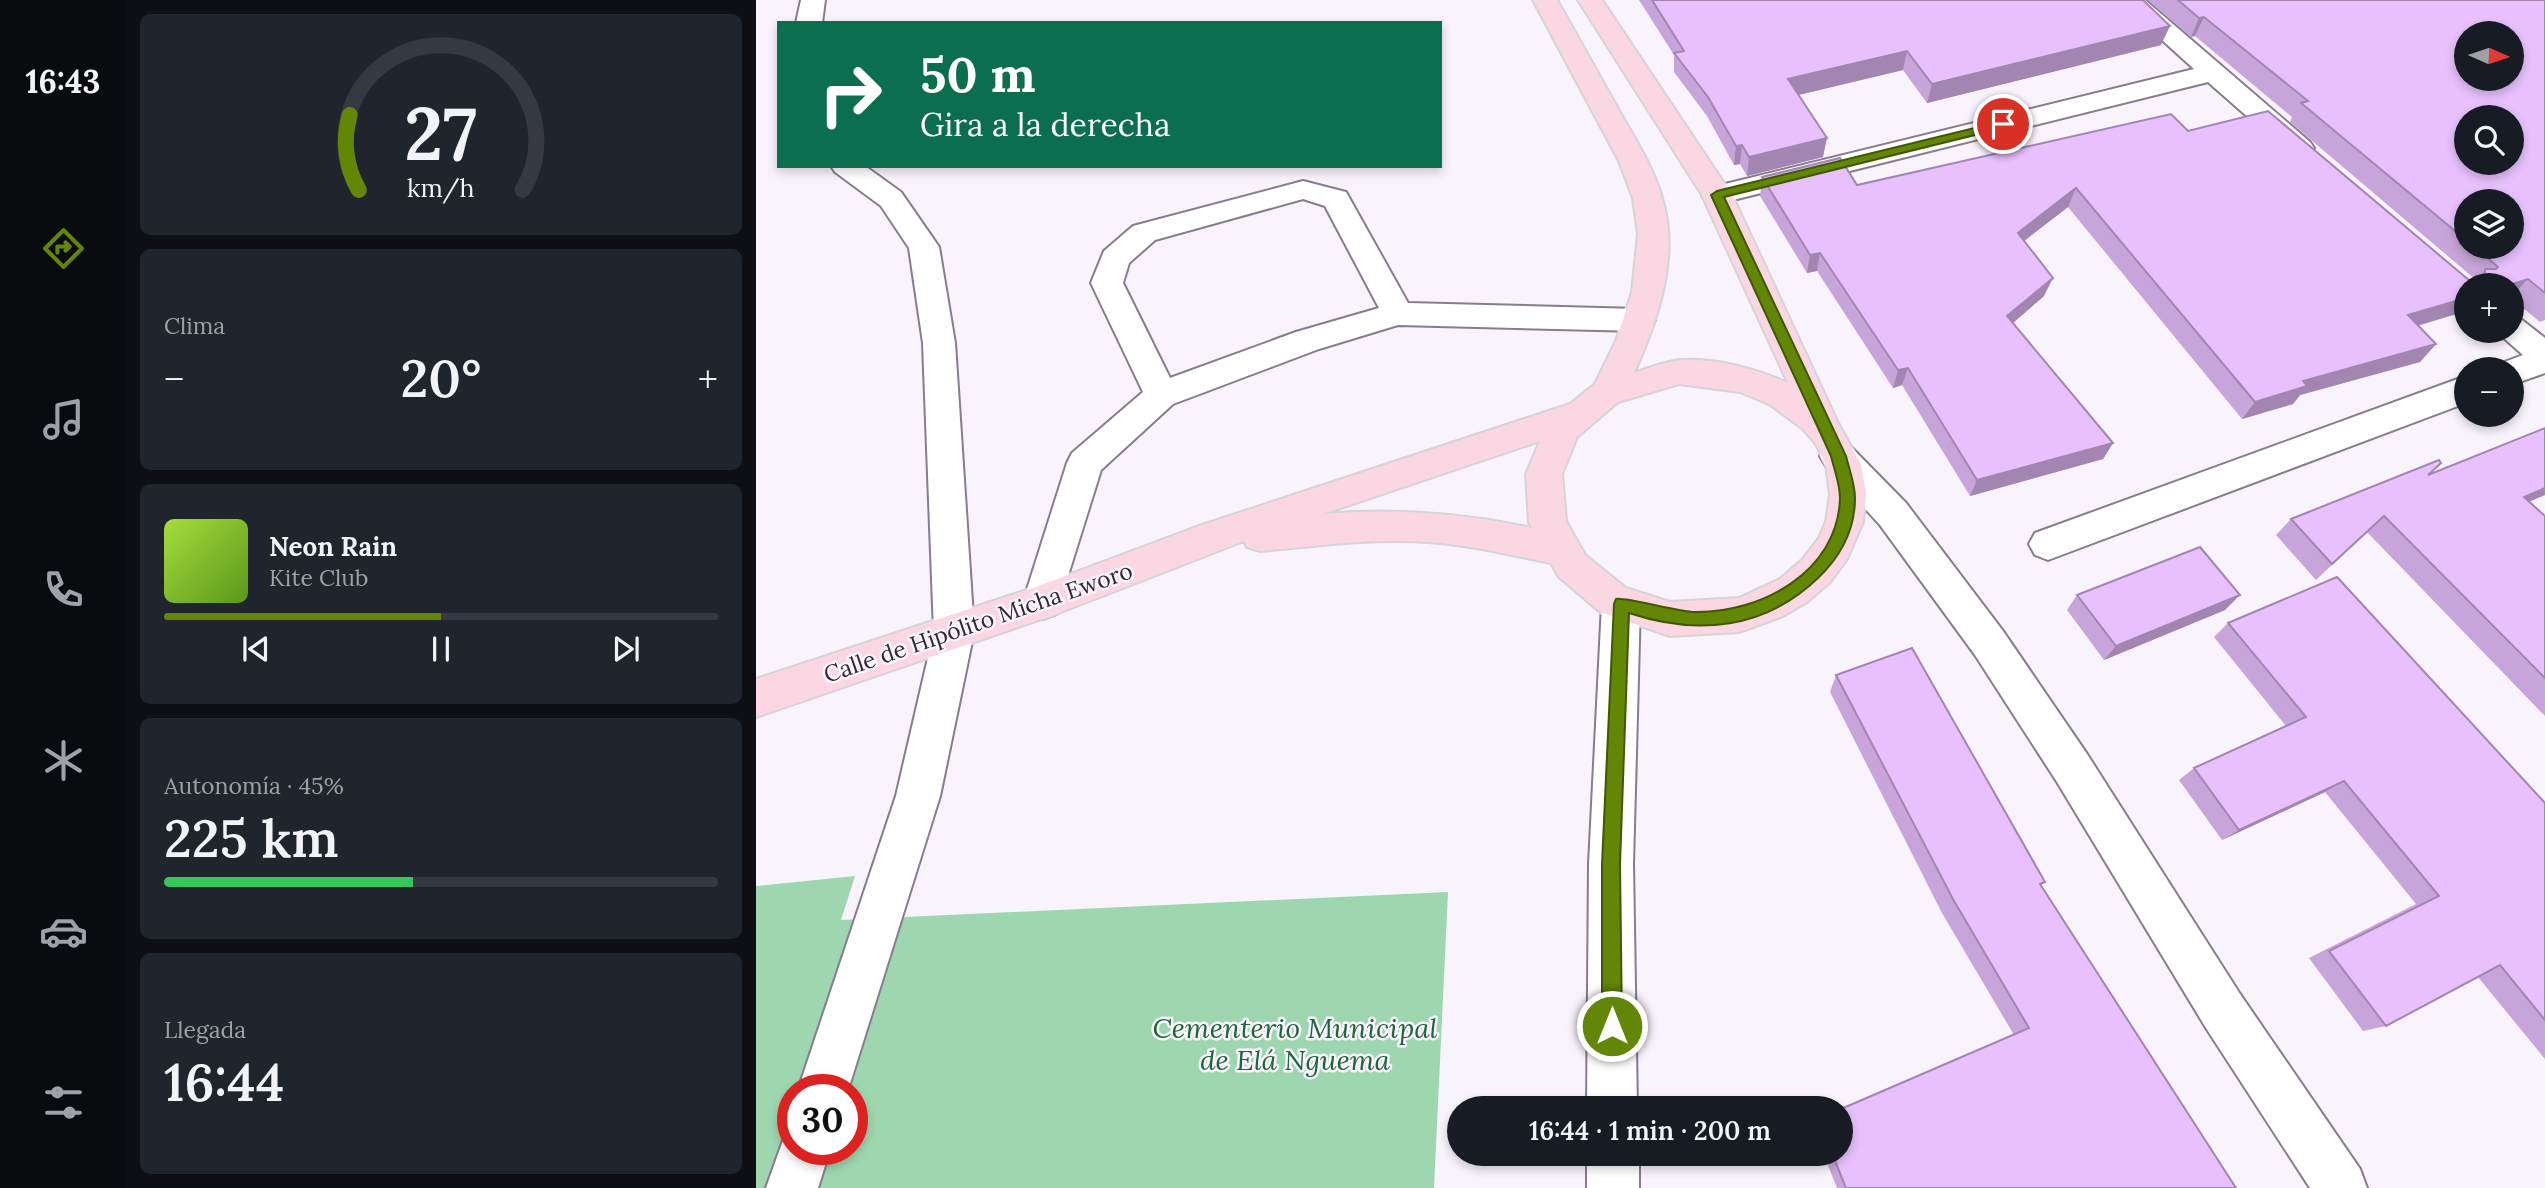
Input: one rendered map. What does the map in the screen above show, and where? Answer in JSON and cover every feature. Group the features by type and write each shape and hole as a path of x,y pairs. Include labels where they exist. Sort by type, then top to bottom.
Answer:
{"main road":[{"path":"1545,0 1633,161 1648,198 1653,234 1648,292 1608,392"},
{"path":"1590,0 1717,195 1834,446 1848,495 1840,537 1829,558 1791,594 1748,612 1710,620 1680,619 1622,604 1587,583 1558,549 1547,526 1541,502 1548,455 1576,415 1608,392 1654,376 1704,372 1729,375 1776,392 1796,405 1834,446"},
{"name":"Calle de Hipólito Micha Eworo","path":"756,698 1042,602 1199,541 1576,415"},
{"name":"Calle de Hipólito Micha Eworo","path":"1199,541 1353,527 1415,526 1452,528 1558,549"}],"street":[{"path":"809,21 813,0"},
{"path":"2142,2 2211,73 2317,163"},
{"path":"1717,195 2211,73"},
{"path":"828,1074 918,796 954,632 939,343 924,247 891,200 851,168"},
{"path":"1161,395 1107,283 1115,258 1144,233 1303,190 1336,199 1398,314"},
{"path":"1042,602 1085,463 1161,395 1308,340 1398,314 1639,320"},
{"path":"2524,339 2545,358 2524,367"},
{"path":"2048,544 2454,393"},
{"path":"1834,446 1893,514 1989,643 2072,768 2223,1011 2341,1188"},
{"path":"1612,1096 1611,864 1622,604"},
{"path":"792,1188 799,1165"},
{"path":"1613,1166 1613,1188"}],"green space":[{"name":"Cementerio Municipal de Elá Nguema","path":"855,876 841,920 1448,892 1434,1188 756,1188 756,886"}],"building":[{"path":"1652,0 2143,0 2170,26 1932,84 1907,51 1788,79 1827,138 1749,157 1742,145 1736,146 1708,97 1674,53 1684,51"},
{"path":"2178,0 2545,0 2545,293 2528,279 2524,280 2524,273 2485,273 2485,269 2498,267 2489,259 2524,259 2524,189 2454,189 2454,230 2301,103 2308,101 2204,17 2199,18"},
{"path":"2268,111 2460,273 2454,273 2454,302 2408,315 2436,344 2303,381 2307,386 2255,402 2076,188 2018,233 2053,278 2007,316 2113,443 1977,480 1908,368 1898,370 1820,253 1810,255 1762,177 1840,158 1857,185 2171,114 2188,131"},
{"path":"2545,428 2545,488 2524,497 2545,516 2545,678 2384,516 2332,564 2291,519 2439,460 2441,463 2428,475"},
{"path":"2200,547 2240,595 2116,646 2077,595"},
{"path":"2337,577 2545,803 2545,1020 2500,965 2386,1026 2329,951 2439,896 2344,781 2239,830 2194,768 2306,717 2228,623"},
{"path":"1912,648 2045,882 2040,884 2236,1188 1846,1188 1837,1166 1853,1166 1853,1104 2029,1028 1954,901 1836,675"}],"route":[{"path":"1612,1026 1611,864 1622,604 1680,619 1710,620 1739,615 1766,606 1791,594 1812,577 1829,558 1840,537 1846,515 1848,495 1838,456 1717,195 2003,124"}]}
